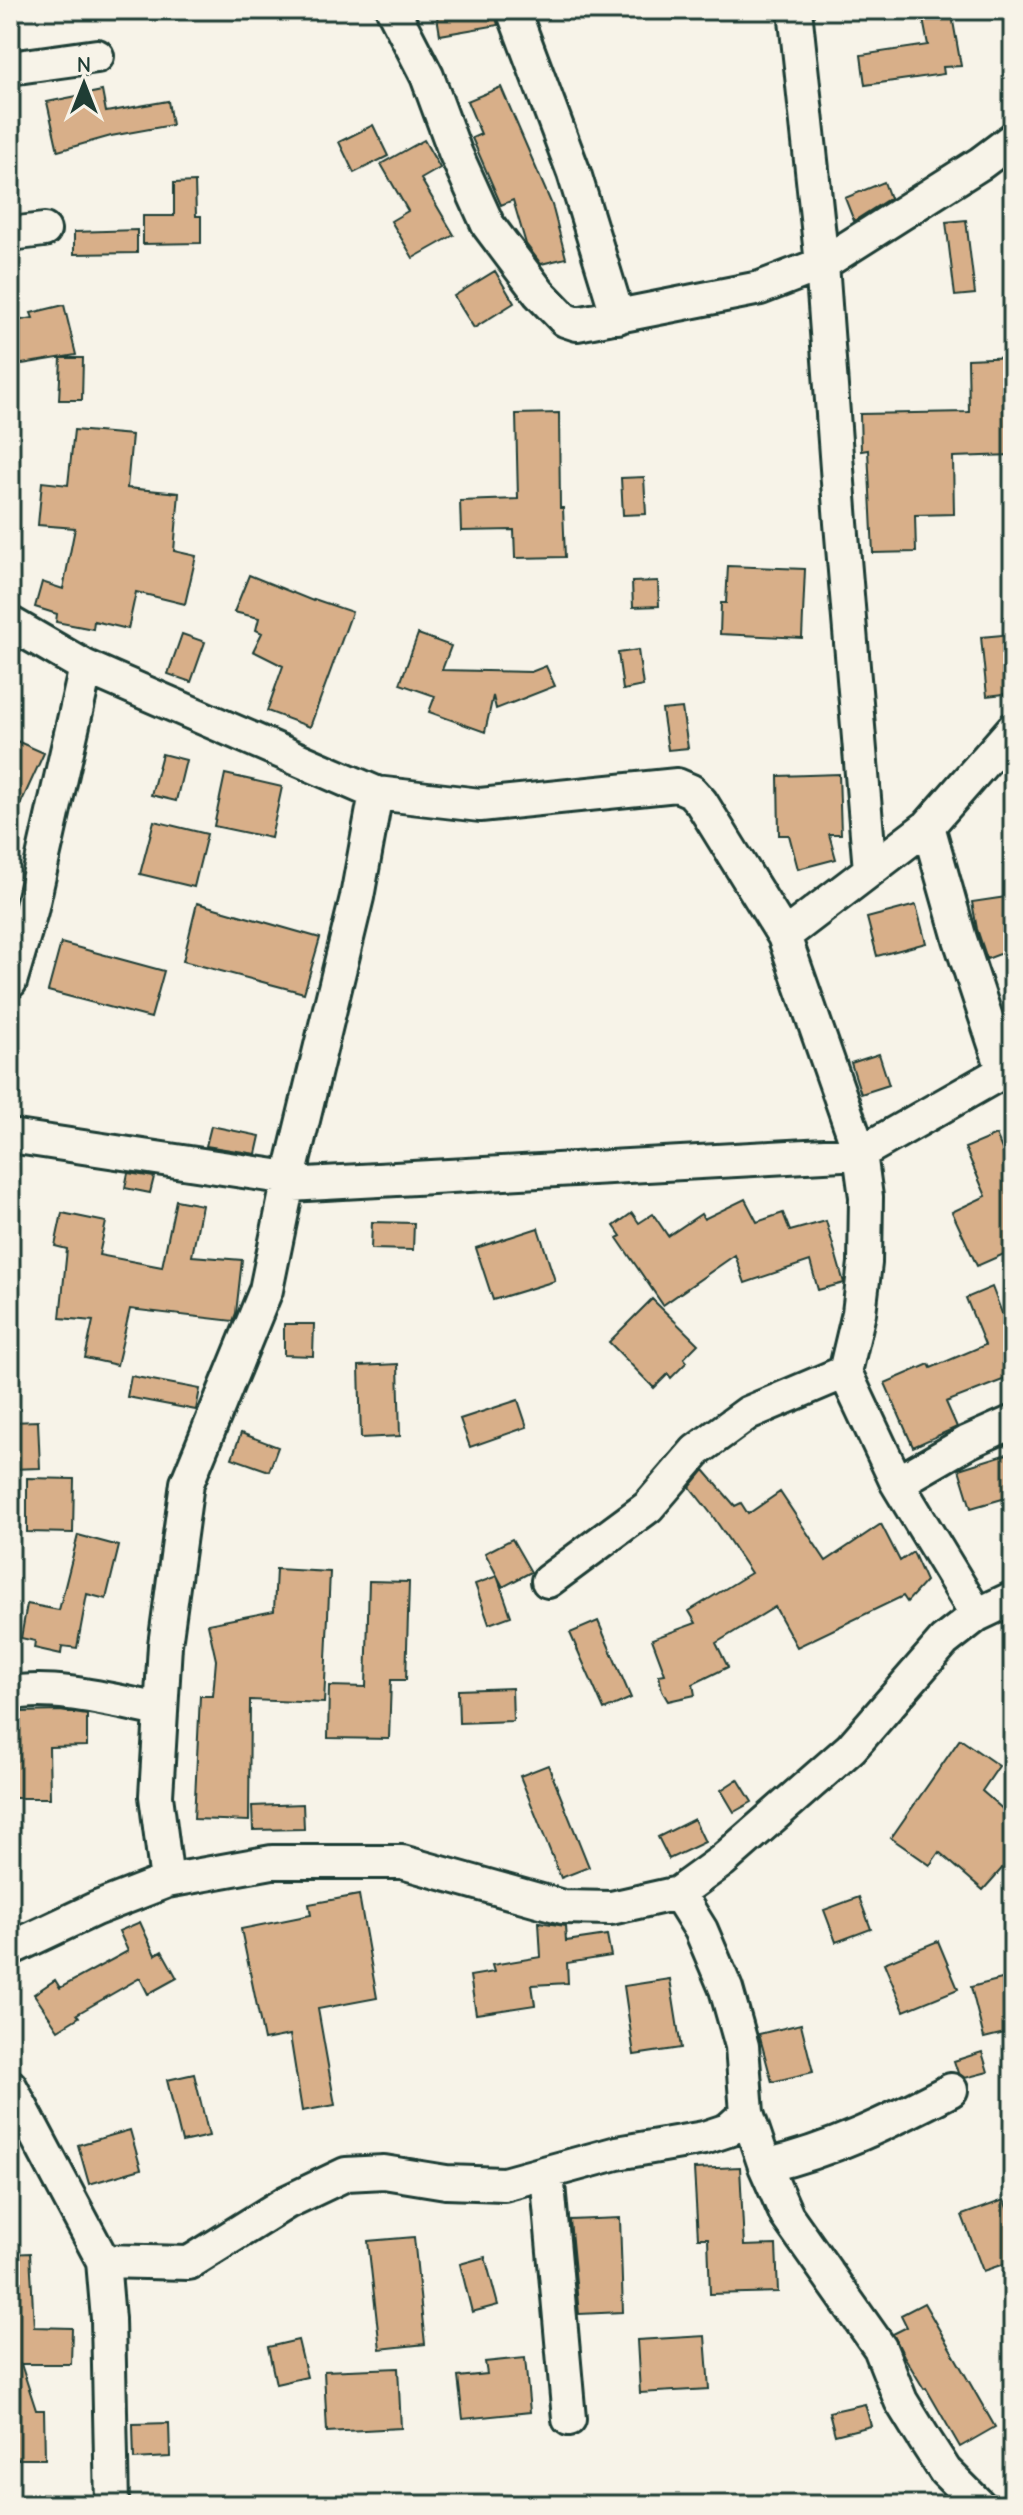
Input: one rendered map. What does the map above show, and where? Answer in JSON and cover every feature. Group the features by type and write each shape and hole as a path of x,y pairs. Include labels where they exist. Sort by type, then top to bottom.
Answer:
{"street":[{"path":"393,10 427,76 455,152 488,225 539,293 565,320 577,324 760,288 822,264 981,163 1013,139"},
{"path":"513,10 574,173 618,317"},
{"path":"795,10 822,264 870,870"},
{"path":"10,68 97,56"},
{"path":"10,234 44,230"},
{"path":"10,623 86,667 376,793 480,805 677,785 691,791 701,802 784,936 860,1153 866,1197 865,1263 859,1313 845,1372 897,1483 977,1615"},
{"path":"10,982 31,911 86,667"},
{"path":"784,936 928,826 1013,729"},
{"path":"167,1881 156,1796 165,1645 187,1483 266,1290 357,897 376,793"},
{"path":"10,1136 289,1182 860,1153 1008,1069 960,939 928,826"},
{"path":"548,1581 648,1507 696,1451 748,1413 845,1372"},
{"path":"897,1483 968,1442 1013,1422"},
{"path":"10,1949 95,1909 167,1881 272,1862 402,1862 563,1907 611,1908 678,1893 722,1861 851,1748 944,1641 977,1615 1013,1598"},
{"path":"10,1694 20,1691 80,1695 161,1710"},
{"path":"678,1893 701,1930 726,1989 742,2046 747,2113 765,2166 787,2216 880,2348 901,2401 945,2471 979,2505"},
{"path":"10,2086 103,2261 108,2319 112,2505"},
{"path":"765,2166 808,2156 853,2139 951,2090"},
{"path":"103,2261 189,2263 287,2202 346,2174 384,2172 446,2182 504,2184 617,2153 704,2138 728,2130 747,2113"},
{"path":"547,2173 569,2419"}],"building":[{"path":"436,10 494,10 498,25 440,35"},
{"path":"951,10 961,66 943,67 944,74 865,85 861,55 928,45 922,14"},
{"path":"501,87 552,205 566,258 541,264 526,244 513,200 501,205 472,138 481,134 467,101"},
{"path":"102,91 106,112 168,101 172,125 111,136 58,151 47,102"},
{"path":"373,125 388,156 354,173 339,142"},
{"path":"424,140 440,168 421,179 454,235 413,258 391,221 408,211 381,164"},
{"path":"195,182 196,216 201,216 201,243 143,244 143,216 174,216 174,183"},
{"path":"884,182 890,198 854,221 845,198"},
{"path":"966,220 975,294 955,296 946,222"},
{"path":"137,230 137,253 74,254 74,232"},
{"path":"495,271 514,303 474,328 454,296"},
{"path":"64,305 76,355 10,366 10,322 33,318 31,313"},
{"path":"1013,357 1013,455 953,457 954,514 915,515 916,552 873,553 868,450 861,451 860,414 969,412 968,359"},
{"path":"61,358 83,358 82,400 59,400"},
{"path":"559,413 560,508 563,508 565,557 515,558 514,530 461,531 460,501 518,499 516,414"},
{"path":"74,430 132,435 127,488 179,493 174,551 196,556 185,604 136,592 128,629 94,621 93,629 56,622 57,614 35,607 42,582 63,589 75,528 38,525 42,482 68,485"},
{"path":"644,477 646,514 623,515 621,478"},
{"path":"728,566 805,569 802,638 720,634 721,603 726,603"},
{"path":"249,575 313,601 352,612 310,727 267,711 283,666 253,651 262,633 256,630 259,618 234,612"},
{"path":"658,581 659,606 633,607 632,582"},
{"path":"182,634 205,642 191,682 168,674"},
{"path":"418,634 451,646 442,670 531,672 546,666 555,686 496,709 493,696 485,732 429,712 435,696 400,684"},
{"path":"1013,634 1013,693 987,696 981,637"},
{"path":"638,650 643,686 623,690 618,653"},
{"path":"682,708 688,748 668,750 662,710"},
{"path":"10,738 44,753 10,827"},
{"path":"162,754 186,760 176,801 151,795"},
{"path":"225,774 282,787 271,838 214,826"},
{"path":"839,774 841,834 829,834 836,859 798,869 789,835 779,835 778,776"},
{"path":"154,821 207,834 194,887 140,874"},
{"path":"1013,896 1013,949 987,959 972,902"},
{"path":"197,903 320,938 304,993 183,961"},
{"path":"916,905 926,943 877,956 867,918"},
{"path":"61,943 164,971 151,1018 48,991"},
{"path":"879,1054 889,1085 861,1094 851,1063"},
{"path":"211,1126 260,1136 256,1154 206,1146"},
{"path":"996,1135 1013,1175 1013,1250 977,1266 952,1212 986,1196 965,1148"},
{"path":"128,1173 154,1177 150,1193 125,1188"},
{"path":"745,1199 757,1222 783,1213 790,1231 826,1221 844,1283 818,1290 810,1261 745,1283 735,1255 663,1305 617,1238 621,1236 614,1226 632,1213 639,1223 653,1214 668,1236 701,1214 704,1219"},
{"path":"176,1200 202,1205 192,1256 242,1260 233,1321 130,1309 117,1365 85,1358 93,1321 60,1318 67,1249 55,1246 62,1213 106,1222 99,1255 162,1267"},
{"path":"372,1222 414,1223 413,1250 371,1249"},
{"path":"538,1228 555,1281 493,1300 476,1248"},
{"path":"992,1287 1013,1342 1013,1376 946,1402 957,1427 913,1447 885,1383 985,1345 966,1298"},
{"path":"652,1299 698,1344 684,1358 687,1362 671,1378 668,1374 654,1388 609,1342"},
{"path":"284,1324 314,1324 313,1356 284,1355"},
{"path":"398,1364 400,1436 361,1438 359,1366"},
{"path":"131,1376 200,1389 196,1410 127,1397"},
{"path":"518,1400 527,1427 470,1447 460,1419"},
{"path":"38,1421 40,1468 10,1469 10,1422"},
{"path":"241,1433 278,1447 269,1471 232,1458"},
{"path":"1013,1452 1013,1496 971,1508 959,1469"},
{"path":"704,1470 735,1506 741,1503 748,1514 780,1492 826,1561 881,1524 900,1561 913,1552 926,1581 907,1602 903,1596 797,1647 775,1607 716,1643 728,1667 693,1684 695,1695 668,1701 659,1675 665,1674 652,1639 696,1623 689,1611 751,1573 690,1487"},
{"path":"27,1478 74,1479 73,1533 27,1532"},
{"path":"78,1535 119,1546 106,1599 87,1594 77,1648 62,1646 61,1654 34,1648 35,1641 21,1638 27,1604 59,1610"},
{"path":"512,1539 531,1572 503,1587 485,1553"},
{"path":"276,1569 330,1572 324,1703 250,1700 249,1821 194,1819 200,1696 213,1696 216,1660 208,1624 274,1611"},
{"path":"497,1576 511,1616 489,1624 475,1584"},
{"path":"369,1581 409,1582 406,1680 391,1680 389,1739 328,1738 329,1686 366,1687"},
{"path":"598,1621 631,1698 604,1710 570,1633"},
{"path":"512,1688 513,1721 459,1723 458,1690"},
{"path":"60,1711 87,1715 87,1746 49,1747 50,1798 10,1798 10,1734 18,1734 18,1712"},
{"path":"960,1739 999,1766 982,1791 1013,1818 1013,1856 983,1890 939,1852 930,1865 891,1838"},
{"path":"548,1765 589,1867 561,1878 520,1776"},
{"path":"738,1779 752,1802 734,1812 721,1790"},
{"path":"303,1804 304,1829 253,1830 252,1806"},
{"path":"694,1819 705,1842 669,1859 658,1837"},
{"path":"359,1895 377,1998 318,2009 335,2105 302,2111 290,2035 264,2040 241,1929 311,1915 309,1904"},
{"path":"859,1897 871,1929 836,1942 824,1910"},
{"path":"140,1922 155,1955 162,1951 177,1978 148,1994 140,1978 77,2014 79,2017 58,2030 34,1994 55,1980 60,1988 128,1951 119,1931"},
{"path":"539,1922 565,1926 566,1941 607,1935 611,1956 567,1963 568,1983 532,1985 535,2005 476,2014 470,1976 494,1972 492,1965 541,1957"},
{"path":"938,1941 958,1989 904,2011 884,1963"},
{"path":"1013,1976 1013,2031 984,2038 971,1987"},
{"path":"670,1979 681,2048 634,2055 624,1986"},
{"path":"801,2024 813,2072 772,2082 759,2034"},
{"path":"982,2052 988,2072 965,2078 958,2073 954,2061"},
{"path":"194,2074 209,2136 182,2142 167,2080"},
{"path":"130,2130 141,2169 89,2184 78,2145"},
{"path":"740,2167 744,2246 776,2245 778,2292 710,2294 708,2238 698,2238 694,2169"},
{"path":"1004,2200 1013,2224 1013,2261 983,2271 962,2215"},
{"path":"620,2218 623,2312 579,2314 570,2220"},
{"path":"414,2237 425,2344 380,2349 368,2241"},
{"path":"30,2253 34,2327 72,2328 71,2364 21,2364 36,2410 44,2410 45,2459 10,2459 10,2254"},
{"path":"485,2257 498,2305 472,2312 460,2264"},
{"path":"924,2303 995,2427 960,2447 893,2334 907,2327 901,2315"},
{"path":"705,2336 709,2389 640,2393 637,2340"},
{"path":"298,2340 307,2377 276,2384 268,2347"},
{"path":"525,2358 530,2412 463,2419 458,2377 487,2374 485,2362"},
{"path":"398,2368 401,2428 327,2432 324,2371"},
{"path":"865,2404 871,2426 835,2435 829,2412"},
{"path":"169,2423 170,2457 134,2459 133,2424"}]}
